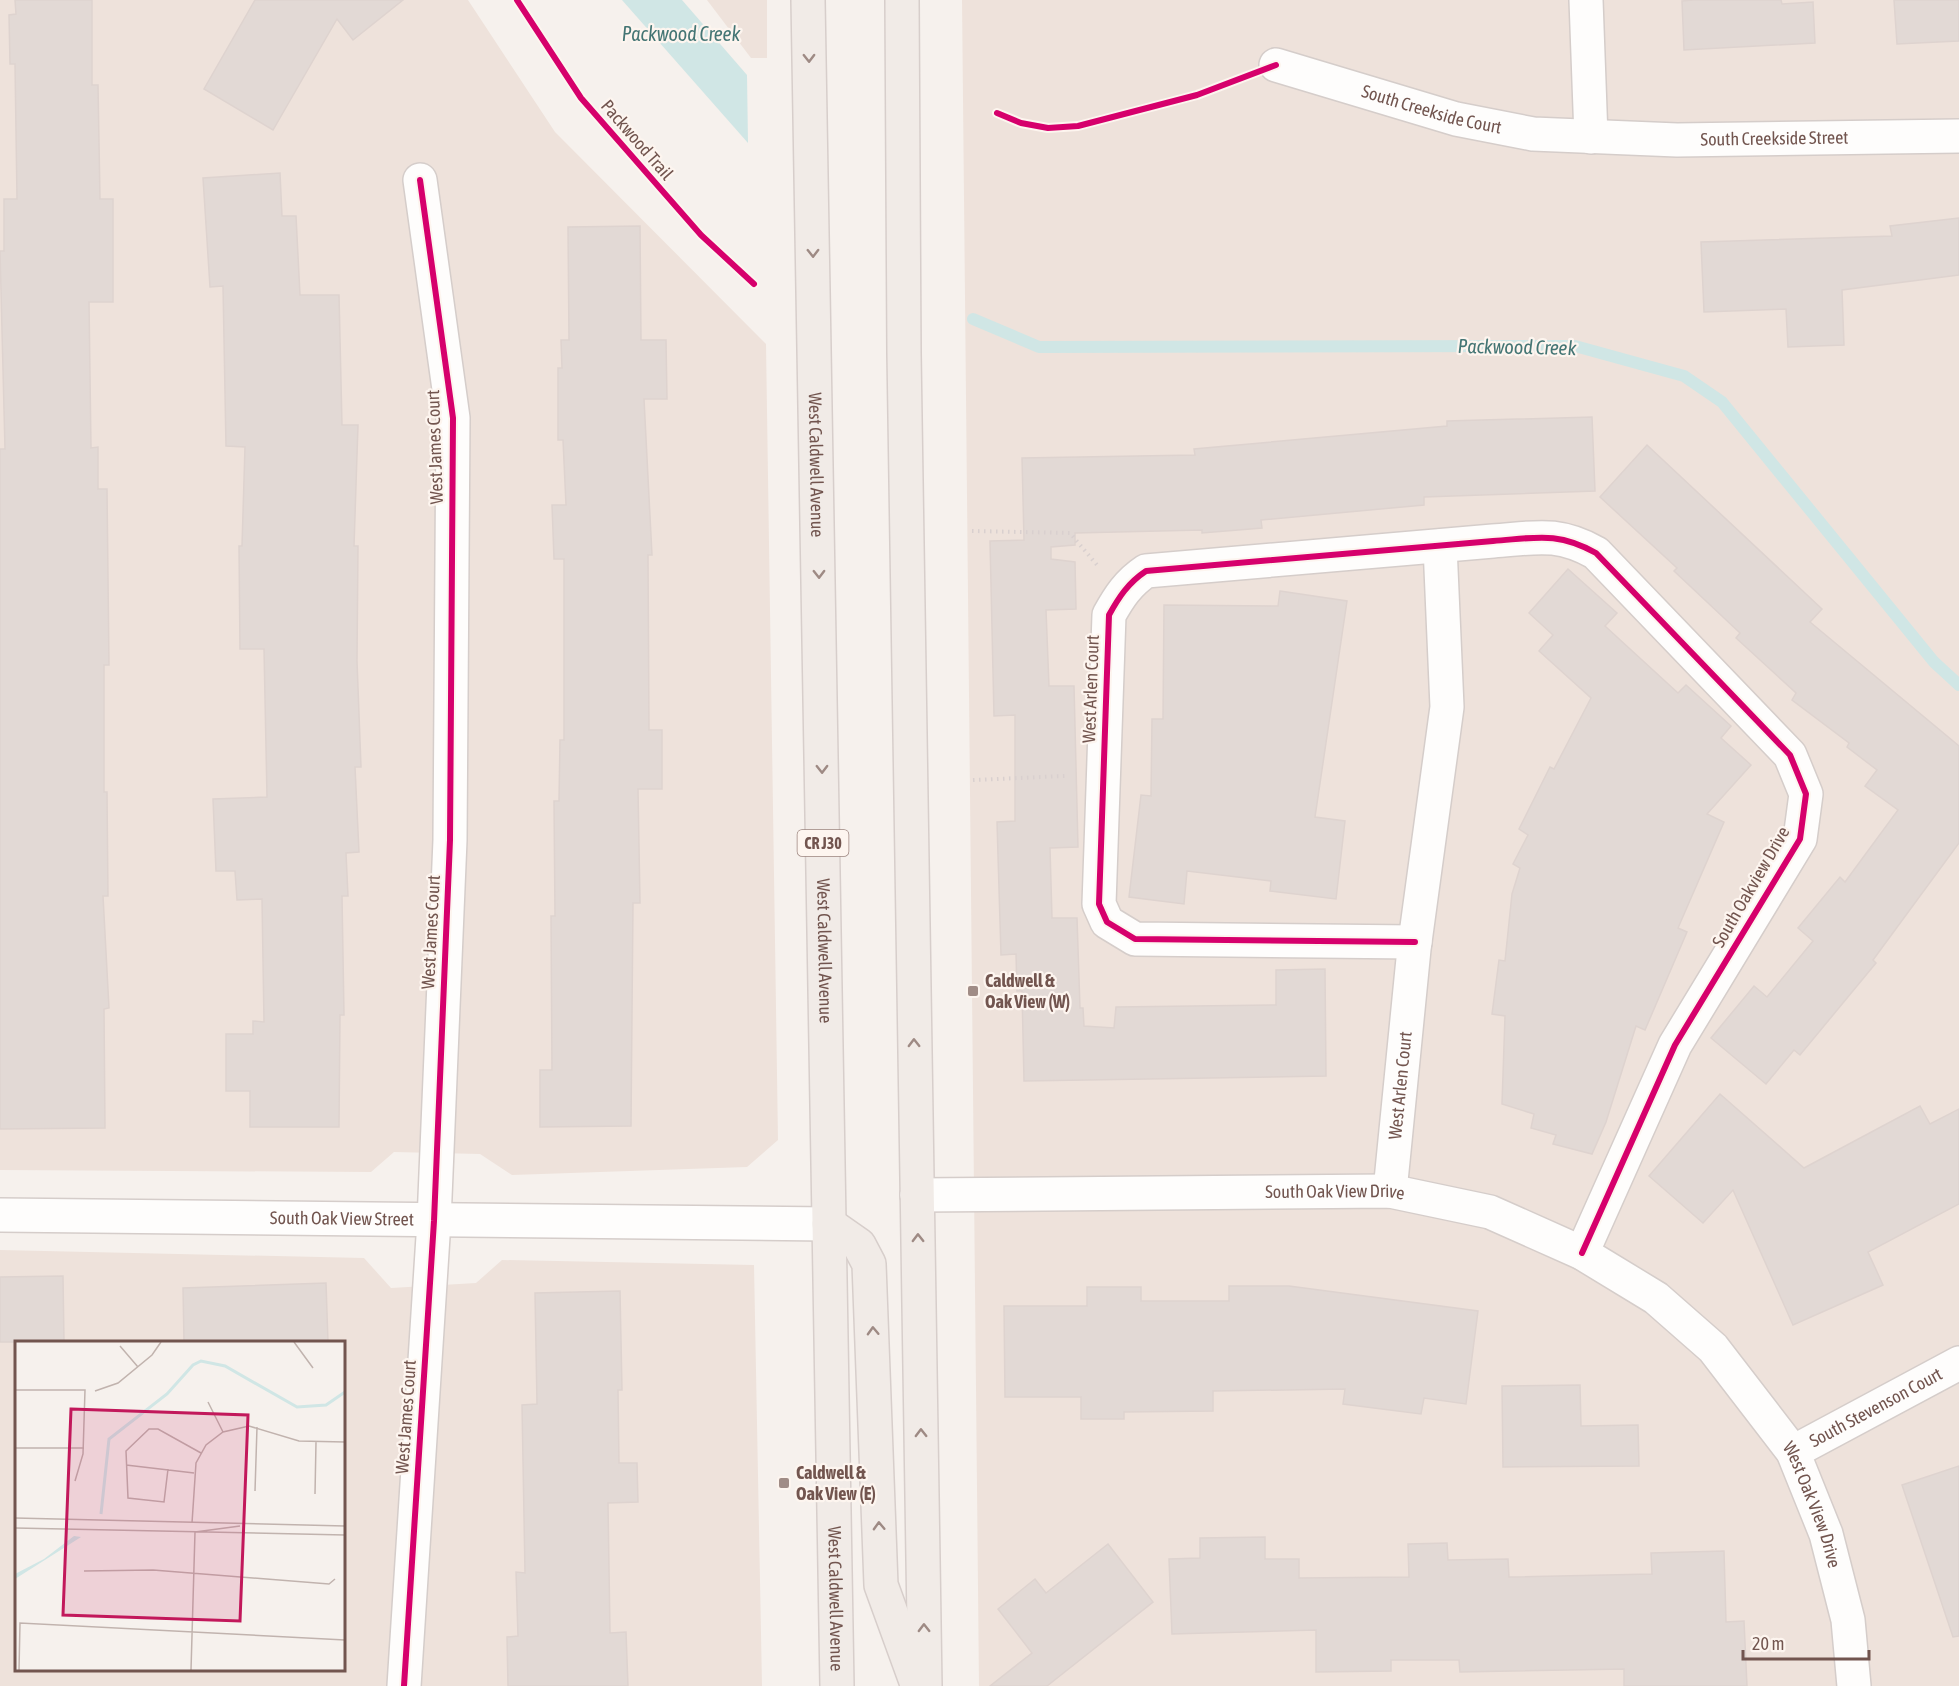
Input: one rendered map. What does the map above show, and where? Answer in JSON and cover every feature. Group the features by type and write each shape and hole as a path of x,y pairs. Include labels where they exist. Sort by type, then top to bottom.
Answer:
{"main road":[{"name":"West Caldwell Avenue","path":"808,0 837,1686"},
{"path":"902,0 903,341 925,1686"},
{"path":"829,1224 859,1245 869,1264 881,1585 918,1686"}],"street":[{"path":"1586,0 1591,137"},
{"name":"South Creekside Court","path":"1276,65 1456,119 1533,134 1591,137"},
{"name":"South Creekside Street","path":"1591,137 1677,140 1959,136"},
{"name":"West James Court","path":"404,1686 434,1221 450,840 453,418 420,180"},
{"name":"West Arlen Court","path":"1415,942 1135,939 1120,932 1107,922 1099,904 1109,615 1121,593 1135,578 1146,571 1550,537 1573,540 1596,553 1617,576"},
{"name":"West Arlen Court","path":"1390,1191 1415,942 1447,707 1440,546"},
{"name":"South Oakview Drive","path":"1582,1253 1675,1045 1800,839 1806,794 1790,755 1617,576"},
{"name":"South Oak View Drive","path":"917,1195 1390,1191 1490,1212 1582,1253 1656,1298 1713,1348"},
{"name":"South Oak View Street","path":"0,1215 829,1224"},
{"name":"West Oak View Drive","path":"1713,1348 1793,1452 1826,1534 1848,1620 1854,1686"},
{"name":"South Stevenson Court","path":"1793,1452 1959,1363"}],"path":[{"path":"972,531 1070,533 1121,593"},
{"path":"973,780 1104,774"}],"shaded area":[{"path":"0,0 468,0 555,132 766,344 778,1140 747,1167 512,1175 480,1154 394,1152 371,1172 0,1170"},
{"path":"707,0 767,0 767,58 751,58"},
{"path":"962,0 1959,0 1959,1686 979,1686"},
{"path":"0,1250 364,1258 391,1288 476,1283 502,1260 754,1265 762,1686 0,1686"}],"water":[{"name":"Packwood Creek","path":"622,0 682,0 747,75 748,143"}],"building":[{"path":"15,0 92,0 92,85 98,85 100,199 113,199 113,302 89,302 91,448 98,447 98,489 107,489 109,665 104,665 104,792 107,792 108,896 103,896 109,1008 104,1009 105,1128 0,1129 0,449 5,449 0,251 4,251 4,199 17,199 15,64 10,64 9,15 16,14"},
{"path":"255,0 403,0 353,40 337,19 273,130 204,89"},
{"path":"1781,0 1782,4 1813,2 1815,43 1684,50 1682,1"},
{"path":"1894,0 1959,0 1959,41 1897,44"},
{"path":"280,173 282,216 296,216 300,295 339,295 342,425 358,425 354,546 358,546 357,661 361,767 355,767 359,852 346,853 348,896 342,896 344,1015 340,1015 339,1127 250,1127 250,1091 226,1091 226,1034 253,1034 253,1021 264,1022 262,899 237,900 235,871 216,871 213,799 267,797 264,649 240,649 239,546 242,546 245,447 226,446 223,286 210,287 203,178"},
{"path":"1959,218 1959,275 1842,290 1844,345 1788,347 1786,309 1704,312 1701,242 1892,236 1890,226"},
{"path":"640,226 641,340 666,340 667,399 644,399 652,555 648,555 649,730 662,730 662,789 638,789 640,903 633,903 631,1126 540,1127 540,1070 552,1070 551,916 555,916 554,801 559,801 560,740 564,740 564,559 554,559 552,505 566,505 563,440 558,440 558,368 562,368 561,340 569,340 568,227"},
{"path":"1592,417 1595,491 1424,497 1424,505 1261,520 1262,528 1202,533 1202,530 1075,533 1075,545 1051,547 1051,559 1075,562 1076,609 1046,610 1049,686 1074,686 1078,847 1050,848 1052,918 1077,918 1080,1008 1083,1008 1084,1026 1114,1028 1116,1007 1276,1005 1276,970 1325,969 1326,1076 1024,1081 1022,991 1017,991 1016,954 1001,955 997,822 1015,821 1015,715 994,716 990,541 1024,540 1022,458 1195,455 1194,449 1447,426 1447,421"},
{"path":"1647,445 1822,609 1810,622 1959,746 1959,843 1873,960 1876,963 1800,1055 1794,1050 1766,1084 1711,1038 1754,986 1767,997 1813,941 1798,928 1840,877 1845,882 1898,810 1865,786 1877,770 1847,747 1849,743 1792,700 1796,693 1736,638 1740,633 1674,571 1677,568 1600,497"},
{"path":"1568,569 1617,613 1605,626 1678,693 1686,685 1731,726 1721,738 1751,765 1707,814 1724,822 1678,928 1687,932 1645,1030 1636,1026 1606,1122 1592,1154 1553,1144 1556,1135 1531,1128 1534,1114 1502,1104 1505,1016 1492,1014 1499,960 1505,961 1512,894 1520,868 1513,864 1528,835 1519,829 1550,767 1554,769 1591,698 1539,651 1553,635 1529,613"},
{"path":"1280,591 1347,601 1315,817 1345,821 1336,899 1270,891 1271,881 1187,871 1184,904 1129,897 1141,795 1151,796 1152,719 1163,719 1164,605 1278,606"},
{"path":"1720,1094 1804,1168 1920,1106 1930,1124 1959,1109 1959,1204 1868,1252 1883,1285 1793,1325 1733,1190 1703,1223 1649,1176"},
{"path":"63,1276 64,1341 0,1342 0,1277"},
{"path":"326,1283 328,1341 184,1341 183,1288"},
{"path":"1229,1286 1289,1286 1478,1311 1466,1404 1424,1398 1421,1414 1343,1404 1345,1389 1213,1391 1213,1411 1124,1412 1124,1419 1081,1419 1081,1397 1005,1397 1004,1306 1087,1306 1087,1287 1141,1287 1141,1301 1229,1301"},
{"path":"620,1291 622,1390 618,1390 619,1463 637,1463 638,1502 608,1503 610,1633 626,1632 628,1686 508,1686 507,1637 518,1636 516,1572 525,1573 522,1405 537,1404 535,1293"},
{"path":"1580,1385 1581,1426 1638,1425 1639,1466 1503,1467 1502,1386"},
{"path":"1959,1466 1959,1636 1953,1637 1902,1485"},
{"path":"1265,1537 1265,1559 1299,1559 1299,1578 1409,1577 1408,1544 1447,1543 1448,1560 1508,1559 1509,1577 1652,1574 1651,1553 1724,1551 1726,1622 1744,1621 1747,1686 1624,1686 1624,1669 1460,1672 1459,1660 1391,1660 1391,1671 1316,1672 1316,1630 1172,1634 1169,1559 1200,1558 1200,1538"},
{"path":"1108,1544 1153,1602 1047,1686 990,1686 1032,1653 998,1609 1035,1579 1046,1593"}],"waterway":[{"name":"Packwood Creek","path":"973,319 1039,347 1575,346 1684,376 1722,402 1934,662 1959,685"}],"cycle path":[{"name":"Packwood Trail","path":"517,0 581,98 701,235 754,284"},
{"path":"997,113 1021,123 1048,128 1078,126 1197,95 1276,65"},
{"path":"404,1686 434,1221 450,840 453,418 420,180"},
{"path":"1415,942 1135,939 1107,922 1099,904 1109,615 1116,602 1134,580 1146,571 1521,539 1546,538 1569,541 1596,553 1790,755 1806,794 1800,839 1675,1045 1582,1253"}],"place":[{"name":"Caldwell & Oak View (W)","path":"973,991"},
{"name":"Caldwell & Oak View (E)","path":"784,1483"}]}
